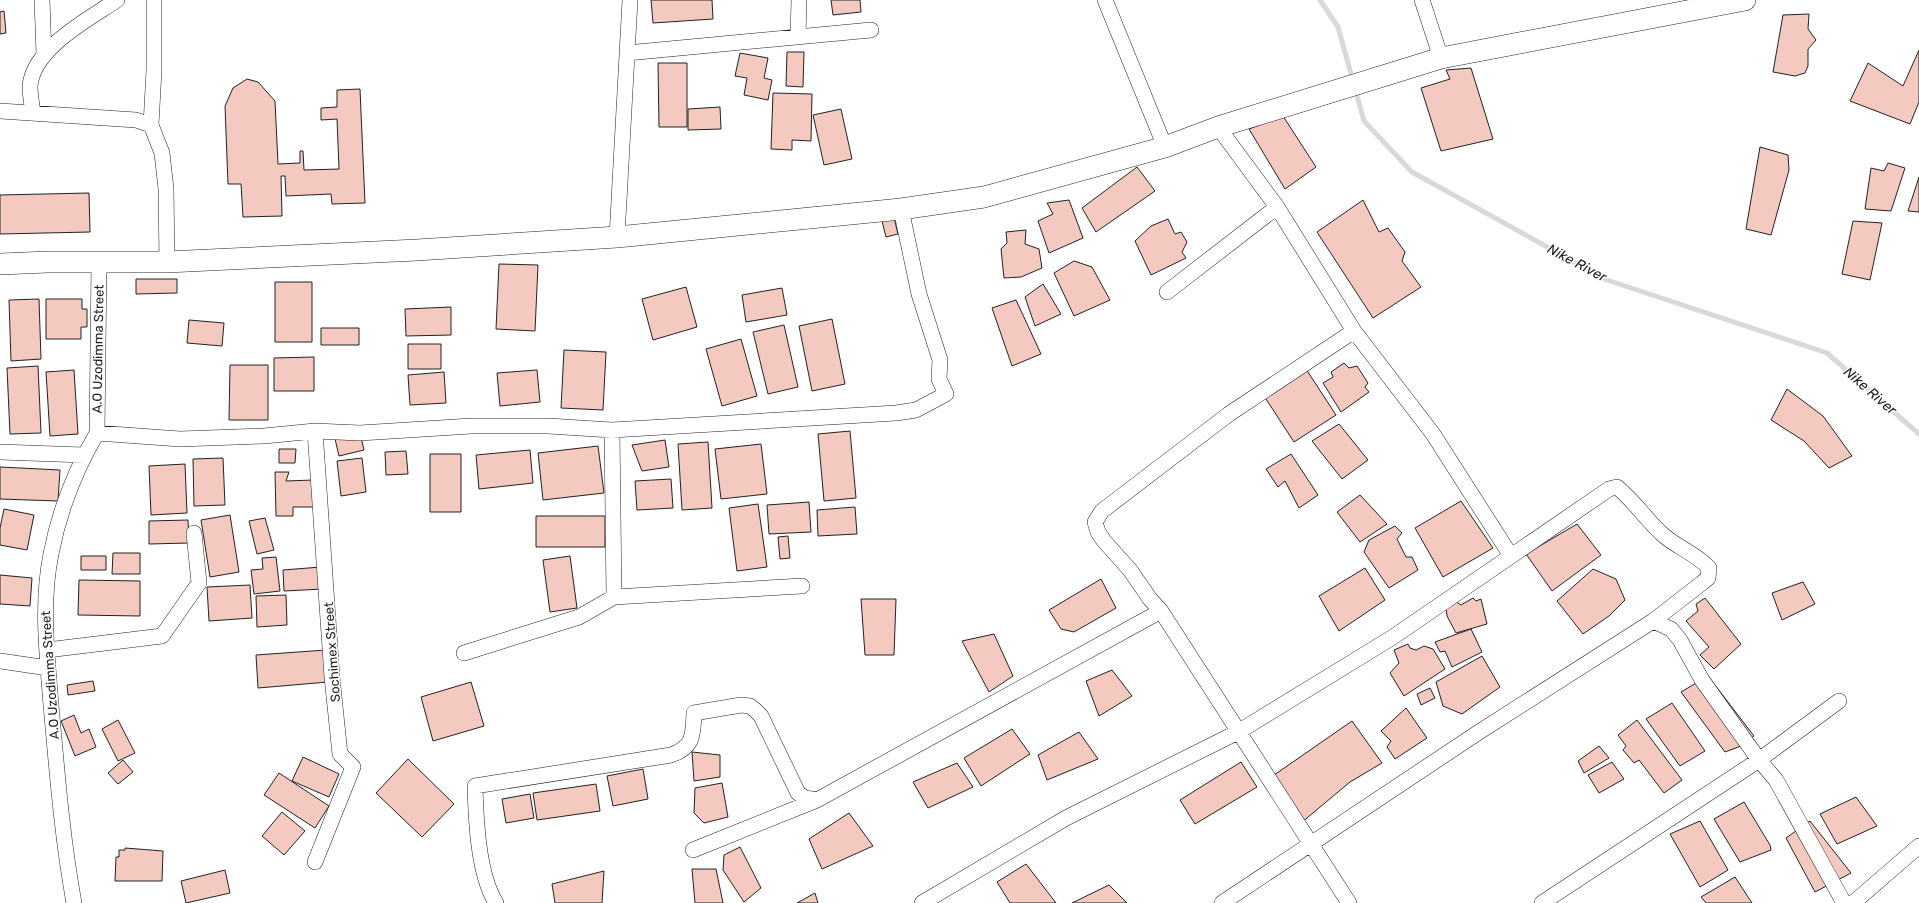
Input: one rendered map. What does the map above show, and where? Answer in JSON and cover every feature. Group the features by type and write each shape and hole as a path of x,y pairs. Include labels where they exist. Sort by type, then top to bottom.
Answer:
{"main road":[{"path":"0,264 48,262 167,262 417,250 617,237 901,209 984,197 1165,147 1218,127 1441,58 1745,0"}],"street":[{"path":"42,0 44,55"},
{"path":"33,114 30,87 38,63 55,44 117,0"},
{"path":"154,0 154,70 151,125 162,153 166,189 167,262"},
{"path":"617,237 630,0"},
{"path":"798,0 798,36"},
{"path":"1105,0 1165,147"},
{"path":"1422,0 1441,58"},
{"path":"627,53 871,30"},
{"path":"0,111 136,120 151,125"},
{"path":"1218,127 1277,207 1354,331 1433,434 1511,556"},
{"path":"1167,292 1277,207"},
{"path":"97,433 180,439 264,436 315,431 360,433 486,426 548,426 612,430 896,413 916,410 946,394 939,379 940,360 919,294 901,209"},
{"name":"A.O Uzodimma Street","path":"74,903 59,793 48,668 46,603 51,554 62,515 84,455 97,433 99,263"},
{"path":"1349,903 1161,611 1150,599 1130,570 1095,527 1097,518 1102,511 1229,414 1354,331"},
{"path":"612,430 614,597"},
{"name":"Sochimex Street","path":"315,431 332,677 340,754 353,767 315,862"},
{"path":"0,452 84,455"},
{"path":"922,903 1066,818 1238,732 1393,637 1609,489 1617,487 1628,496 1661,534 1692,554 1709,568 1708,578 1653,621 1479,732 1222,903"},
{"path":"47,650 162,636 199,583 194,532"},
{"path":"464,653 579,617 614,597 802,586"},
{"path":"693,850 817,800 1161,611"},
{"path":"1653,621 1670,629 1680,640 1702,680 1759,760 1776,780 1844,903"},
{"path":"0,662 48,668"},
{"path":"1542,903 1759,760 1839,701"},
{"path":"496,903 489,892 477,834 475,786 672,755 683,751 688,745 693,731 694,713 741,705 750,706 761,716 798,793 805,798 817,800"},
{"path":"1853,903 1919,846"}],"building":[{"path":"651,0 712,0 713,19 653,23"},
{"path":"831,0 860,0 861,12 833,15"},
{"path":"4,11 6,33 0,34 0,12"},
{"path":"1809,14 1808,29 1816,40 1808,49 1808,66 1805,73 1795,76 1773,72 1783,15"},
{"path":"1919,50 1919,102 1910,124 1850,101 1868,63 1903,86"},
{"path":"787,52 804,52 803,87 786,86"},
{"path":"740,53 768,58 764,78 772,80 768,100 744,95 747,78 735,76"},
{"path":"658,63 687,63 687,127 659,127"},
{"path":"1471,68 1493,139 1441,151 1421,88 1450,79 1446,70"},
{"path":"247,79 258,82 275,101 278,164 300,163 300,151 303,151 304,170 339,169 337,119 321,120 321,108 337,107 337,90 360,89 365,203 332,204 331,194 286,196 285,176 281,176 282,216 243,217 241,184 228,184 225,106 233,88"},
{"path":"773,93 812,94 811,141 792,140 792,150 771,149"},
{"path":"720,107 721,129 688,130 688,109"},
{"path":"841,109 852,159 824,165 813,115"},
{"path":"1283,116 1316,167 1285,189 1249,129"},
{"path":"1760,147 1788,155 1789,170 1771,235 1746,229"},
{"path":"1888,163 1905,168 1891,211 1865,209 1871,168 1884,171"},
{"path":"1137,167 1155,191 1096,232 1082,208"},
{"path":"1919,177 1919,212 1908,211"},
{"path":"89,193 90,232 0,234 0,195"},
{"path":"1069,200 1083,238 1049,253 1038,221 1053,214 1047,203"},
{"path":"1363,200 1379,232 1388,228 1405,252 1402,261 1421,287 1373,318 1317,232"},
{"path":"893,214 898,234 886,237 881,217"},
{"path":"1168,219 1175,234 1181,232 1187,242 1182,252 1186,258 1151,275 1135,241 1151,226"},
{"path":"1853,221 1882,223 1870,280 1842,274"},
{"path":"1026,230 1025,244 1039,249 1042,268 1021,277 1004,278 1001,249 1007,243 1006,232"},
{"path":"1074,261 1092,267 1110,300 1074,316 1054,273"},
{"path":"499,264 538,265 535,331 496,329"},
{"path":"136,279 177,279 177,293 136,294"},
{"path":"275,282 312,282 312,342 275,342"},
{"path":"1043,284 1061,314 1035,326 1025,297"},
{"path":"686,287 697,327 653,340 642,299"},
{"path":"782,288 787,315 746,322 742,295"},
{"path":"39,299 41,359 11,361 9,300"},
{"path":"46,299 82,299 82,309 87,309 87,327 81,327 81,339 46,339"},
{"path":"1016,300 1041,354 1012,366 992,308"},
{"path":"451,307 451,335 406,336 405,309"},
{"path":"832,319 845,384 812,391 799,326"},
{"path":"189,320 224,323 222,346 187,343"},
{"path":"784,325 798,387 768,394 753,332"},
{"path":"321,328 359,328 359,345 321,345"},
{"path":"741,339 757,396 722,406 706,349"},
{"path":"408,344 441,344 441,369 408,369"},
{"path":"564,350 606,352 603,410 561,408"},
{"path":"314,357 314,391 274,391 274,358"},
{"path":"1344,363 1349,368 1357,366 1368,383 1365,387 1369,392 1341,412 1323,383 1333,377 1331,372"},
{"path":"230,365 268,365 268,420 229,420"},
{"path":"38,366 41,433 10,434 7,368"},
{"path":"1306,369 1336,415 1294,442 1264,396"},
{"path":"74,370 78,434 50,436 46,372"},
{"path":"537,370 540,402 500,406 497,373"},
{"path":"444,372 446,403 410,405 408,375"},
{"path":"1787,389 1823,416 1852,456 1829,468 1804,441 1771,420"},
{"path":"1339,424 1368,460 1342,479 1312,441"},
{"path":"850,431 856,498 824,501 818,434"},
{"path":"360,433 364,450 339,456 335,439"},
{"path":"665,440 669,467 642,471 632,445"},
{"path":"708,442 712,508 682,510 678,444"},
{"path":"761,444 767,494 721,499 715,449"},
{"path":"598,446 604,493 543,500 538,453"},
{"path":"279,449 296,449 295,463 279,463"},
{"path":"530,450 533,483 479,489 476,455"},
{"path":"406,451 408,474 386,475 385,452"},
{"path":"430,454 461,454 461,512 430,512"},
{"path":"1291,454 1318,495 1299,508 1285,481 1278,487 1266,469"},
{"path":"223,458 225,505 194,506 193,459"},
{"path":"362,458 366,492 341,496 337,461"},
{"path":"185,464 187,513 151,515 149,466"},
{"path":"0,467 60,470 58,501 0,499"},
{"path":"275,472 289,472 286,481 313,480 313,507 293,507 293,516 276,516"},
{"path":"671,479 673,508 637,510 635,481"},
{"path":"1360,495 1387,524 1360,542 1337,512"},
{"path":"1461,501 1493,548 1443,577 1415,528"},
{"path":"809,502 811,532 769,534 767,505"},
{"path":"758,504 767,567 737,571 729,508"},
{"path":"855,507 857,534 818,536 817,510"},
{"path":"4,509 34,515 27,550 0,545 0,528"},
{"path":"230,515 239,572 210,577 201,520"},
{"path":"536,516 605,516 605,547 536,547"},
{"path":"265,518 274,550 257,554 249,521"},
{"path":"188,520 189,543 149,544 149,521"},
{"path":"1577,524 1601,555 1552,591 1526,554"},
{"path":"1395,526 1402,533 1397,539 1406,557 1412,557 1418,570 1389,588 1364,552 1369,540"},
{"path":"788,536 790,558 780,559 778,537"},
{"path":"113,553 140,553 140,574 112,574"},
{"path":"81,556 106,556 106,570 81,570"},
{"path":"570,556 577,608 550,612 543,560"},
{"path":"276,557 280,591 254,594 251,570 263,569 262,558"},
{"path":"321,567 323,589 284,591 283,570"},
{"path":"1365,568 1385,600 1339,631 1319,596"},
{"path":"1593,569 1616,579 1625,600 1609,616 1583,634 1557,601"},
{"path":"0,575 32,578 30,606 0,604"},
{"path":"1101,579 1116,608 1074,632 1061,629 1049,610"},
{"path":"79,580 140,581 140,616 78,615"},
{"path":"1803,582 1815,604 1782,620 1772,593"},
{"path":"250,585 252,618 209,621 207,587"},
{"path":"286,595 287,625 257,627 256,596"},
{"path":"1473,598 1476,601 1481,599 1487,624 1456,633 1447,616 1446,608 1455,601 1461,605"},
{"path":"1705,598 1741,644 1714,669 1700,655 1709,647 1686,621 1698,611 1696,604"},
{"path":"861,599 896,599 894,655 865,655"},
{"path":"1471,629 1482,652 1452,667 1445,651 1440,652 1435,642"},
{"path":"994,634 1013,676 989,692 962,641"},
{"path":"1408,644 1410,648 1416,650 1424,646 1433,649 1445,669 1404,696 1390,673 1399,663 1394,650"},
{"path":"326,650 328,682 258,688 256,655"},
{"path":"1482,656 1500,687 1462,714 1443,706 1436,682"},
{"path":"1112,670 1132,696 1099,716 1086,681"},
{"path":"1708,676 1754,736 1741,746 1725,752 1681,692"},
{"path":"93,681 95,691 68,695 67,685"},
{"path":"471,682 484,726 433,741 421,697"},
{"path":"1430,688 1435,698 1421,705 1417,694"},
{"path":"1672,703 1705,751 1680,766 1646,719"},
{"path":"1406,708 1427,738 1395,759 1387,747 1391,741 1381,731"},
{"path":"74,715 81,733 89,729 96,747 75,756 61,721"},
{"path":"118,720 135,753 118,761 102,729"},
{"path":"1637,720 1682,780 1664,793 1639,760 1634,763 1623,750 1626,746 1618,735"},
{"path":"1352,721 1382,763 1350,782 1295,828 1264,782"},
{"path":"1012,729 1030,754 981,786 964,758"},
{"path":"1079,732 1098,759 1047,780 1038,755"},
{"path":"1599,746 1609,758 1584,773 1578,761"},
{"path":"692,752 720,755 720,777 694,781"},
{"path":"303,757 339,774 329,797 292,781"},
{"path":"408,759 454,804 422,837 376,793"},
{"path":"123,760 133,772 118,784 108,773"},
{"path":"1241,762 1257,787 1195,824 1180,800"},
{"path":"1612,762 1624,779 1599,793 1588,775"},
{"path":"957,763 973,787 928,808 913,782"},
{"path":"643,769 648,799 613,806 607,776"},
{"path":"279,773 329,806 315,828 264,795"},
{"path":"722,783 728,817 704,823 694,813 695,788"},
{"path":"596,784 600,811 537,820 533,793"},
{"path":"530,794 534,818 506,823 502,799"},
{"path":"1856,797 1877,826 1837,844 1820,814"},
{"path":"1744,802 1770,845 1771,850 1740,862 1714,819"},
{"path":"282,812 305,831 284,855 262,836"},
{"path":"849,813 873,846 822,869 809,839"},
{"path":"1700,821 1728,870 1700,887 1670,834"},
{"path":"1810,821 1851,873 1815,892 1786,838"},
{"path":"740,847 761,888 744,902 723,870 724,855"},
{"path":"125,848 163,851 162,881 115,881 116,857 119,857 119,850 125,850"},
{"path":"1026,864 1056,903 1010,903 997,882"},
{"path":"692,869 716,869 723,903 695,903"},
{"path":"225,870 230,893 186,903 181,881"},
{"path":"604,871 602,903 555,903 552,884"},
{"path":"1735,877 1752,903 1706,903 1701,897"},
{"path":"1109,885 1127,903 1072,903"},
{"path":"815,893 818,903 797,903"}],"waterway":[{"name":"Nike River","path":"1320,0 1338,27 1353,81"},
{"name":"Nike River","path":"1355,89 1364,121 1412,172 1607,280 1827,353 1919,434"}]}
